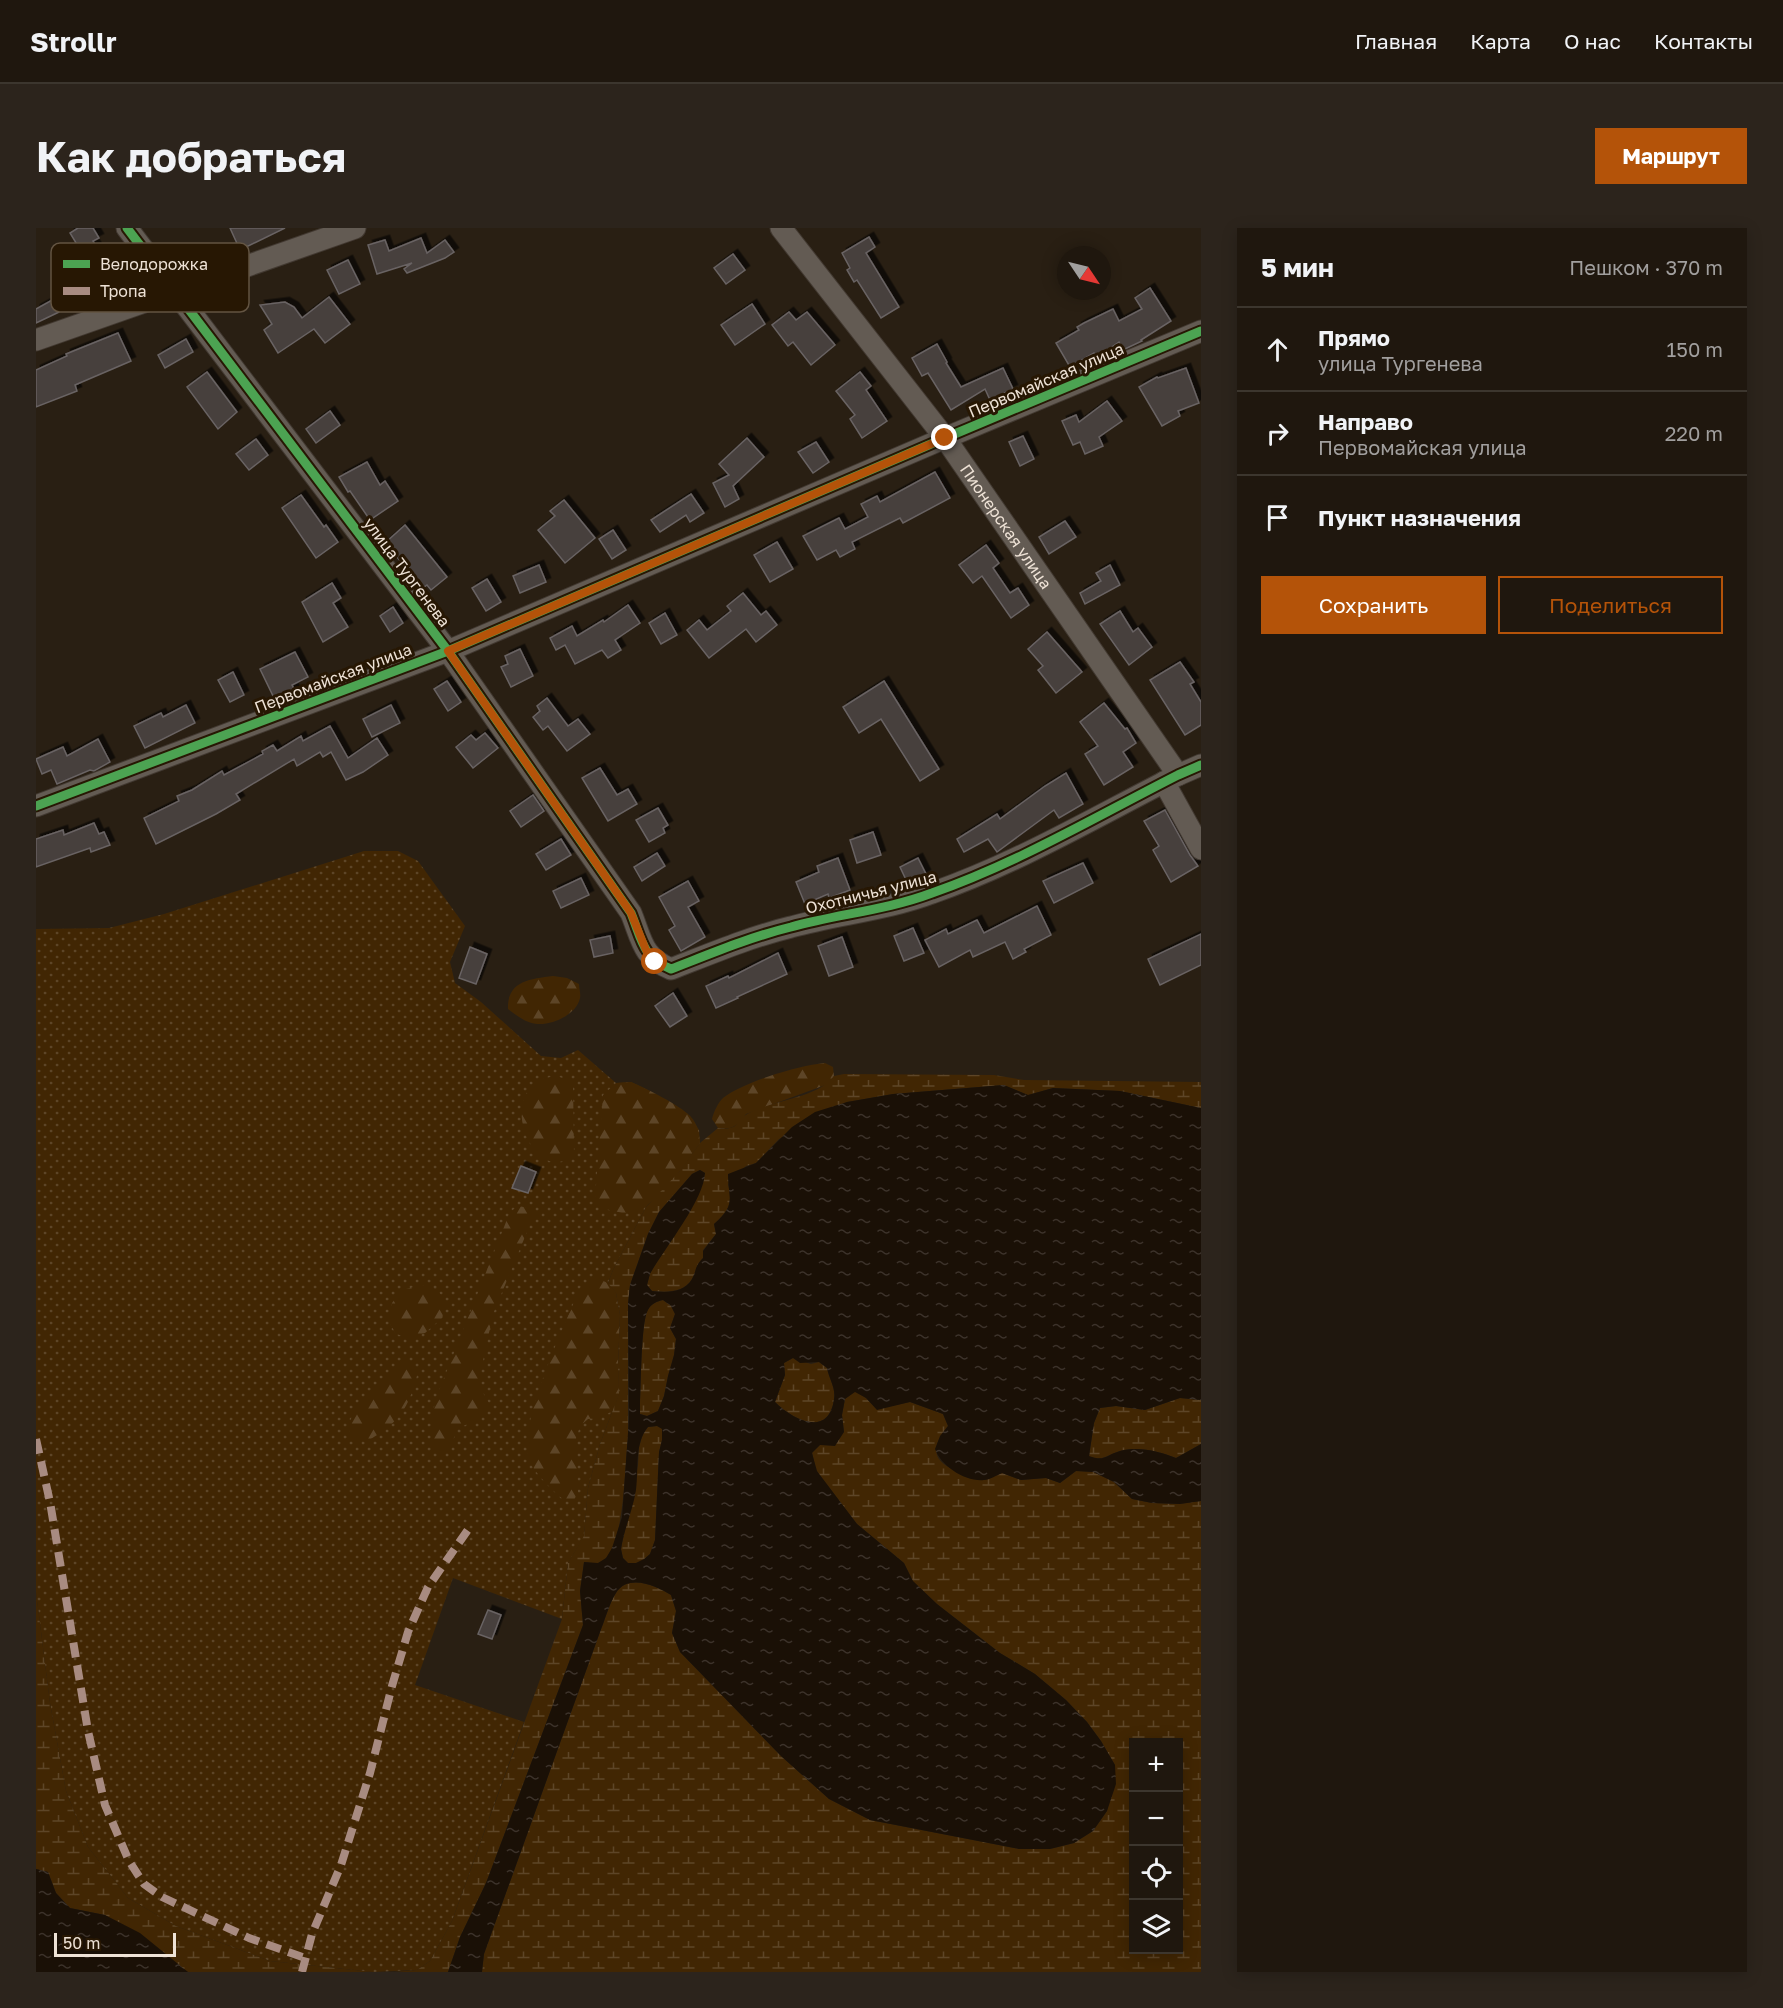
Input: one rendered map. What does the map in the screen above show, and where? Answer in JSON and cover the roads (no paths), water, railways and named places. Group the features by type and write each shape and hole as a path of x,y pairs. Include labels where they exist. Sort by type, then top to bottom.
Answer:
{"street":[{"name":"улица Тургенева","path":"127,228 138,243"},
{"path":"249,266 355,228"},
{"name":"Пионерская улица","path":"781,228 945,438 1171,779 1201,849"},
{"path":"36,340 117,312"},
{"name":"улица Тургенева","path":"190,312 448,651 631,913 646,950 655,962 671,969"},
{"name":"Первомайская улица","path":"36,806 448,651 1201,331"},
{"name":"Охотничья улица","path":"671,969 739,943 791,927 930,894 984,874 1201,765"}],"water":[{"path":"1004,1085 1028,1095 1053,1088 1120,1091 1201,1108 1201,1400 1180,1398 1145,1410 1116,1406 1100,1408 1094,1423 1089,1456 1102,1458 1120,1451 1141,1449 1176,1458 1201,1444 1201,1501 1180,1504 1152,1503 1132,1499 1114,1482 1093,1472 1076,1471 1060,1483 1046,1478 1021,1480 1002,1473 986,1480 962,1476 948,1467 935,1449 940,1436 948,1426 943,1414 910,1402 877,1410 866,1398 855,1392 845,1399 842,1415 844,1432 835,1446 820,1445 812,1453 817,1471 857,1524 904,1563 913,1581 937,1604 1000,1653 1035,1674 1066,1700 1087,1722 1115,1765 1116,1784 1107,1811 1093,1831 1074,1843 1050,1849 1019,1849 870,1820 829,1799 781,1756 680,1652 672,1633 676,1611 671,1595 651,1585 635,1582 621,1587 607,1612 484,1954 482,1972 448,1972 460,1937 486,1883 583,1625 580,1591 584,1562 598,1563 606,1558 612,1548 622,1517 629,1419 628,1304 630,1285 648,1234 659,1212 692,1174 700,1170 705,1173 698,1197 650,1274 647,1285 652,1291 674,1291 689,1284 703,1258 703,1251 716,1234 714,1224 729,1206 728,1174 756,1163 792,1127 815,1112 847,1102 893,1094","holes":["663,1300 671,1306 675,1314 670,1328 676,1339 674,1355 658,1411 647,1416 640,1414 644,1327 649,1308 654,1303","793,1358 800,1363 819,1362 827,1368 834,1399 831,1411 825,1418 818,1422 809,1422 791,1415 775,1402 785,1375 784,1363","657,1426 662,1429 655,1540 650,1554 636,1563 628,1563 623,1558 621,1549 636,1490 639,1449 648,1427"]},
{"path":"36,1869 48,1872 56,1893 70,1908 105,1915 140,1933 188,1972 36,1972"}]}
